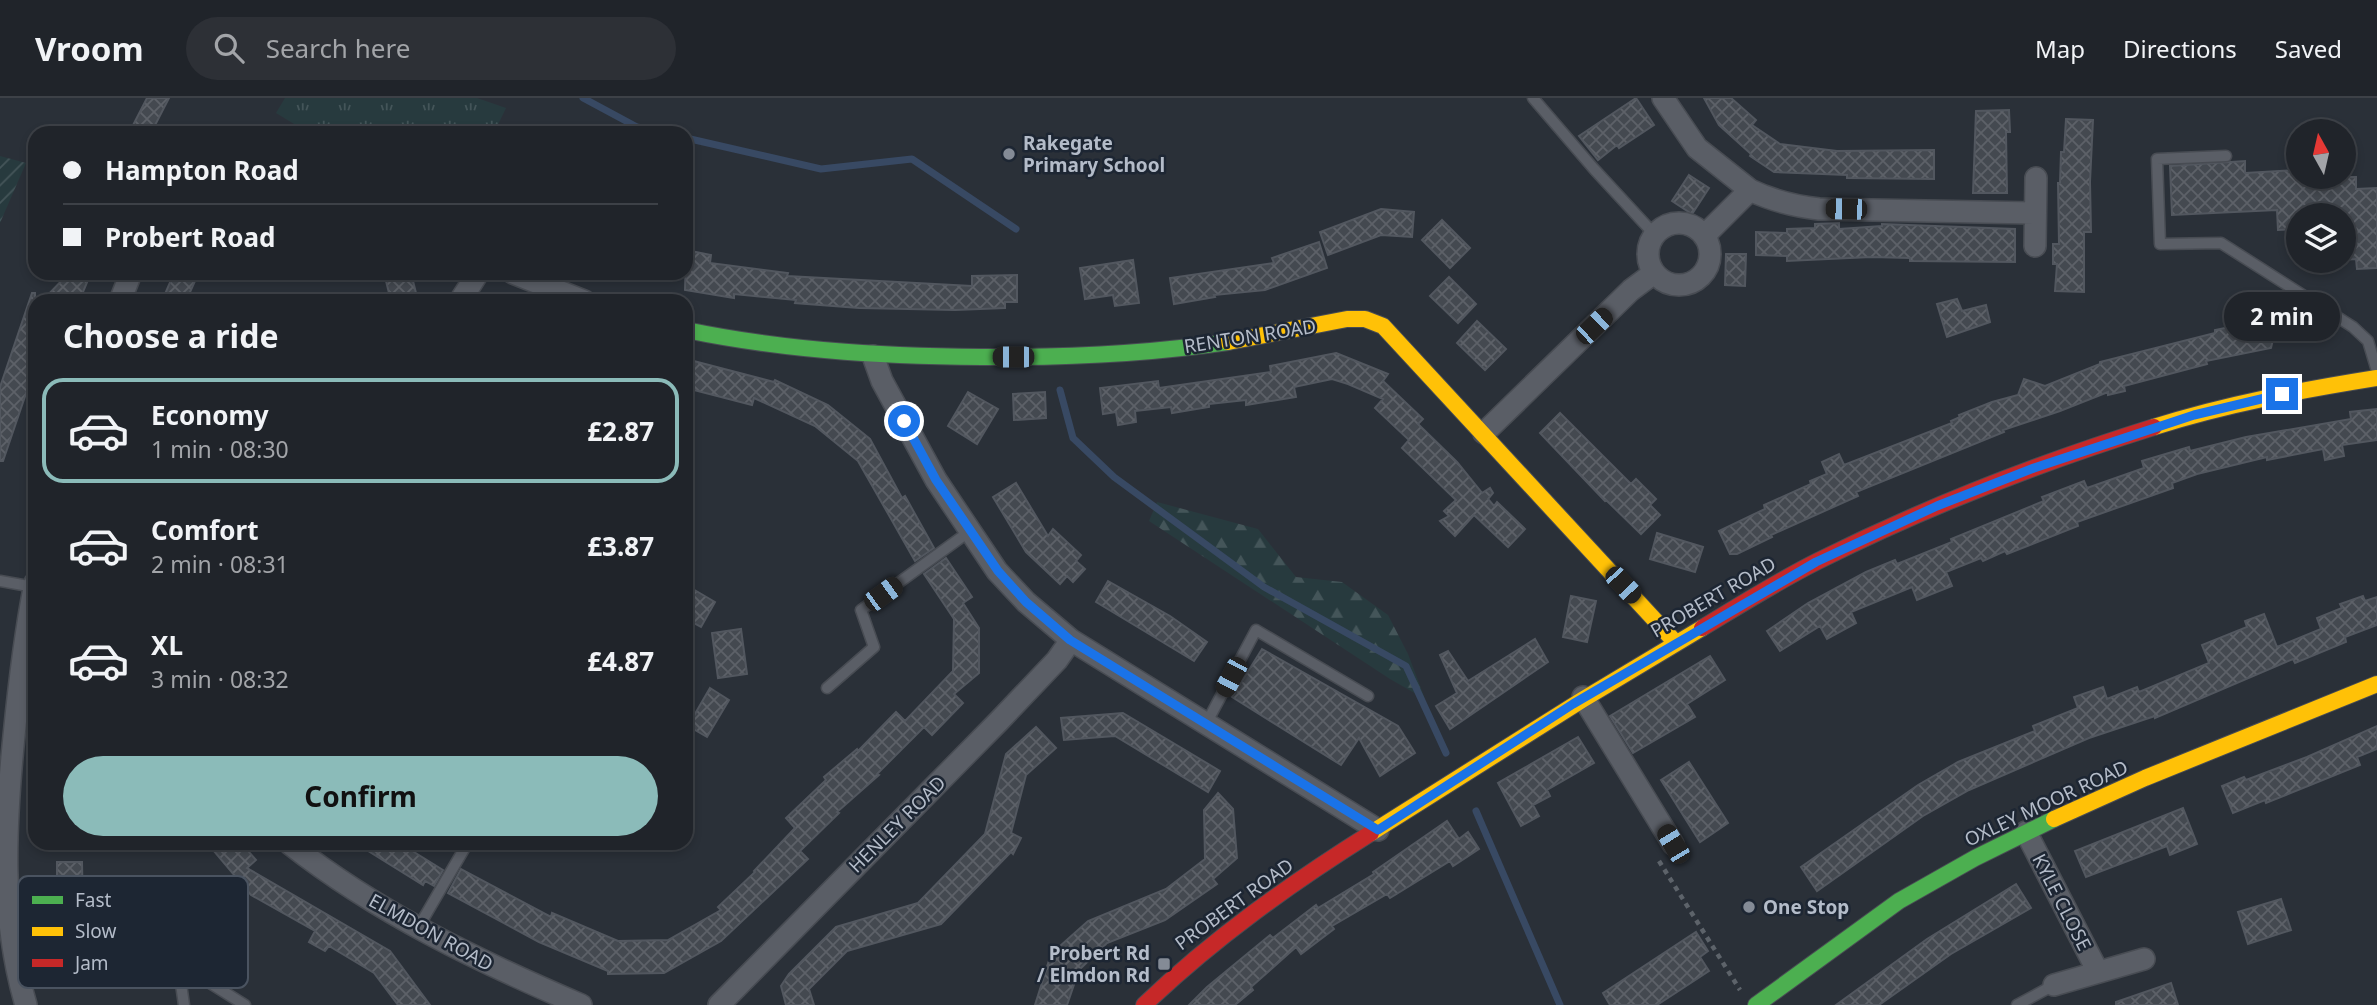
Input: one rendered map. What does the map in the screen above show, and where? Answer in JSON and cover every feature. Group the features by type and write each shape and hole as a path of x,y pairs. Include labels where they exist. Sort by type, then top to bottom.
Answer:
{"street":[{"path":"1663,98 1697,148 1750,190 1769,199 1793,206 1819,209 2035,213"},
{"path":"2035,246 2036,178"},
{"path":"1704,236 1750,190"},
{"path":"1680,224 1697,229 1704,236 1708,244 1709,264 1698,279 1689,284 1670,284 1654,273 1648,253 1656,234 1671,225 1680,224"},
{"path":"1484,433 1631,290 1654,273"},
{"path":"531,280 566,294"},
{"name":"RENTON ROAD","path":"693,332 805,351 873,356 1065,357 1207,345 1360,318 1383,326 1676,643"},
{"path":"873,356 882,381 936,480 998,571 1026,602 1070,640 1378,830"},
{"name":"PROBERT ROAD","path":"1144,1005 1183,967 1263,904 1583,697 1816,562 1937,506 2034,468 2194,415 2331,384 2377,378"},
{"path":"18,972 10,939 3,852 9,783 25,722 20,670 28,625"},
{"name":"HENLEY ROAD","path":"719,1005 999,722 1056,660 1070,640"},
{"name":"OXLEY MOOR ROAD","path":"1756,1005 1892,906 2026,832 2377,684"},
{"path":"1583,697 1673,844"},
{"name":"KYLE CLOSE","path":"2026,832 2098,972"},
{"name":"ELMDON ROAD","path":"298,850 321,868 418,928 501,971 581,1005"},
{"name":"KYLE CLOSE","path":"2054,985 2144,958"}],"lane":[{"path":"1533,98 1594,169 1656,234"},
{"path":"2226,156 2157,159 2160,244 2221,243 2353,327 2368,341 2377,372"},
{"path":"827,688 874,647 861,610 970,531"},
{"path":"0,581 28,584"},
{"path":"1206,724 1255,630 1368,696"},
{"path":"418,928 464,850"},
{"path":"2017,1005 2054,985"},
{"path":"218,988 245,1005"}],"green space":[{"path":"285,98 477,98 506,108 497,126 297,126 276,113"},
{"path":"0,156 26,163 0,223"},
{"path":"1157,502 1258,529 1296,577 1342,582 1388,615 1408,654 1425,699 1390,679 1149,521"}],"building":[{"path":"147,98 169,98 155,126 133,126"},
{"path":"1636,98 1654,125 1619,148 1617,145 1598,160 1579,136"},
{"path":"1704,98 1731,98 1756,120 1752,125 1780,144 1837,151 1934,150 1934,179 1847,178 1847,175 1774,172 1750,156 1751,154 1719,125"},
{"path":"2009,110 2010,132 2006,132 2007,193 1973,193 1976,111"},
{"path":"2066,119 2093,120 2091,232 2084,232 2084,292 2055,291 2057,264 2053,264 2053,244 2059,244 2058,183 2061,152 2064,152"},
{"path":"2245,161 2245,173 2286,171 2286,189 2377,188 2377,268 2357,269 2356,203 2286,203 2286,230 2278,230 2277,210 2172,215 2170,166"},
{"path":"1689,175 1709,188 1692,214 1672,201"},
{"path":"1381,209 1414,212 1412,237 1381,235 1328,255 1320,232"},
{"path":"1442,220 1470,248 1450,268 1422,240"},
{"path":"1839,223 1839,229 1882,224 2015,229 2015,262 1910,261 1910,258 1871,257 1787,261 1787,256 1756,255 1756,232 1787,233 1787,229 1815,228 1815,224"},
{"path":"1319,242 1327,268 1265,290 1214,295 1215,297 1174,304 1170,278 1274,263 1272,258"},
{"path":"693,251 711,255 710,263 788,273 787,276 972,286 972,276 1017,275 1017,302 1005,302 1005,308 859,308 795,303 796,300 734,294 734,298 685,290 685,280 693,280"},
{"path":"1726,254 1746,254 1745,286 1725,285"},
{"path":"1133,260 1139,303 1115,306 1113,295 1085,299 1080,268"},
{"path":"1449,277 1476,304 1458,323 1430,296"},
{"path":"62,280 88,280 81,294 49,294"},
{"path":"171,280 195,281 189,294 165,294"},
{"path":"386,280 413,280 416,294 389,294"},
{"path":"1957,299 1962,311 1986,305 1990,322 1947,337 1937,304"},
{"path":"28,305 28,388 3,461 0,461 0,387"},
{"path":"1477,321 1506,349 1485,370 1457,343"},
{"path":"2254,322 2276,327 2271,348 2206,361 2207,364 2124,386 2125,391 2108,395 2108,392 2003,430 2004,432 1856,492 1858,496 1771,535 1772,537 1737,554 1730,554 1719,531 1827,474 1822,462 1839,454 1844,465 1952,423 1959,415 2018,395 2024,379 2045,386 2100,362"},
{"path":"1336,353 1388,374 1383,381 1423,419 1418,424 1457,462 1482,493 1490,488 1493,493 1488,499 1494,506 1497,502 1525,529 1508,547 1474,515 1455,536 1440,521 1449,516 1444,511 1456,500 1402,448 1409,440 1375,408 1383,399 1348,384 1332,379 1294,387 1296,397 1246,405 1246,400 1209,404 1209,407 1172,413 1171,407 1135,411 1136,422 1118,425 1116,412 1103,414 1100,388 1158,381 1159,388 1271,372 1270,366"},
{"path":"693,361 774,382 775,380 828,405 870,439 902,498 905,496 934,548 915,561 858,461 815,426 754,398 752,405 693,390"},
{"path":"968,392 998,409 977,444 948,426"},
{"path":"1045,392 1046,418 1014,420 1013,394"},
{"path":"2377,409 2377,440 2342,445 2344,456 2325,460 2323,449 2267,460 2267,457 2197,474 2172,483 2173,488 2077,522 2078,526 2007,554 2005,551 1983,561 1981,558 1946,572 1952,586 1917,600 1912,587 1851,612 1856,623 1827,639 1820,626 1780,651 1767,631 1808,603 1866,572 1895,560 1897,564 1952,542 1951,539 2044,501 2042,497 2084,481 2087,488 2144,468 2142,461 2189,447 2190,451 2246,437 2351,419 2350,412"},
{"path":"1560,413 1631,484 1636,479 1656,499 1650,505 1660,515 1641,534 1605,501 1540,433"},
{"path":"1016,483 1048,536 1053,529 1081,555 1076,561 1085,569 1073,582 1067,576 1060,584 1026,552 993,497"},
{"path":"1657,533 1703,547 1695,572 1650,559"},
{"path":"946,558 972,597 963,603 979,628 979,673 954,694 963,703 932,735 924,727 877,774 879,775 837,812 839,813 800,851 808,859 721,941 664,973 608,974 608,971 539,942 448,893 461,869 551,917 552,913 618,941 668,940 721,910 718,907 795,828 786,818 826,780 824,777 857,749 858,751 896,712 905,721 953,671 954,619 924,574"},
{"path":"1108,581 1170,616 1207,642 1194,661 1096,602"},
{"path":"693,589 715,602 701,627 693,623"},
{"path":"1571,596 1596,601 1587,642 1563,637"},
{"path":"2363,596 2365,601 2377,597 2377,625 2345,637 2346,642 2295,663 2293,659 2155,718 2089,738 1969,790 1923,816 1817,891 1801,867 1918,785 1958,762 2035,731 2033,726 2078,708 2074,697 2103,687 2107,699 2137,687 2139,692 2209,663 2202,645 2247,627 2245,621 2264,614 2277,647 2321,629 2317,618 2342,608 2340,604"},
{"path":"741,629 747,674 718,678 712,633"},
{"path":"1535,639 1548,662 1450,729 1436,706 1457,693 1440,655 1448,651 1468,681"},
{"path":"1262,649 1398,726 1415,753 1380,776 1359,738 1341,765 1232,697"},
{"path":"1710,656 1725,680 1687,704 1695,717 1633,753 1610,716"},
{"path":"710,688 729,700 707,737 693,729 693,717"},
{"path":"1123,713 1220,771 1208,792 1115,736 1064,740 1061,718"},
{"path":"2377,726 2377,749 2357,757 2360,765 2266,803 2265,800 2233,813 2222,786 2307,757"},
{"path":"1036,727 1056,748 1026,775 1011,833 1021,838 1013,854 1011,852 941,924 847,951 809,989 814,1005 786,1005 781,986 789,974 836,927 918,903 985,834 1006,754"},
{"path":"1578,737 1594,763 1547,790 1550,796 1533,805 1539,816 1521,826 1498,783"},
{"path":"1689,762 1728,823 1700,842 1661,780"},
{"path":"1218,793 1233,809 1237,858 1213,879 1217,884 1165,920 1107,943 1079,970 1067,1005 1035,1005 1051,954 1088,921 1166,889 1205,859 1204,810"},
{"path":"2183,808 2197,844 2170,855 2167,846 2086,877 2075,851"},
{"path":"1447,821 1459,839 1468,832 1479,849 1453,866 1450,861 1390,898 1387,894 1332,926 1334,929 1301,954 1296,947 1235,1005 1189,1005 1270,935 1273,938 1316,905 1318,908 1374,874 1373,872"},
{"path":"213,850 247,850 256,860 247,868 390,951 430,1005 398,1005 374,973 329,946 325,951 309,942 315,931 251,895 248,891 248,876 235,876"},
{"path":"367,850 411,850 443,870 434,886 425,881 423,885"},
{"path":"57,862 82,862 82,876 57,876"},
{"path":"2016,884 2031,908 1951,954 1879,1005 1836,1005 1927,939"},
{"path":"2281,899 2291,930 2248,944 2238,912"},
{"path":"1696,932 1708,951 1700,957 1709,971 1657,1005 1610,1005 1603,993"},
{"path":"2171,983 2178,1005 2116,1005 2116,1002"}],"waterway":[{"path":"583,98 635,126"},
{"path":"693,140 821,169 912,159 1016,229"},
{"path":"1060,390 1073,438 1114,477 1264,587 1406,666 1446,753"},
{"path":"1476,811 1560,1005"}],"traffic: fast":[{"path":"693,331 765,344 924,356 1088,355 1144,352 1228,342"},
{"path":"1756,1005 1899,901 1975,858 2054,819"}],"traffic: slow":[{"path":"1228,342 1347,319 1365,319 1383,326 1676,643"},
{"path":"2154,427 2265,398 2377,378"},
{"path":"1371,833 1702,628"},
{"path":"2054,819 2145,778 2377,684"}],"traffic: jam":[{"path":"1702,628 1803,569 1900,522 2026,471 2154,427"},
{"path":"1144,1005 1253,913 1371,833"}],"place":[{"name":"Rakegate Primary School","path":"1009,154"},
{"name":"One Stop","path":"1749,907"},
{"name":"Probert Rd / Elmdon Rd","path":"1164,964"}],"route":[{"path":"904,421 936,480 998,571 1026,602 1070,640 1378,830 1573,704 1816,562 1937,506 2106,442 2194,415 2282,394"}]}
